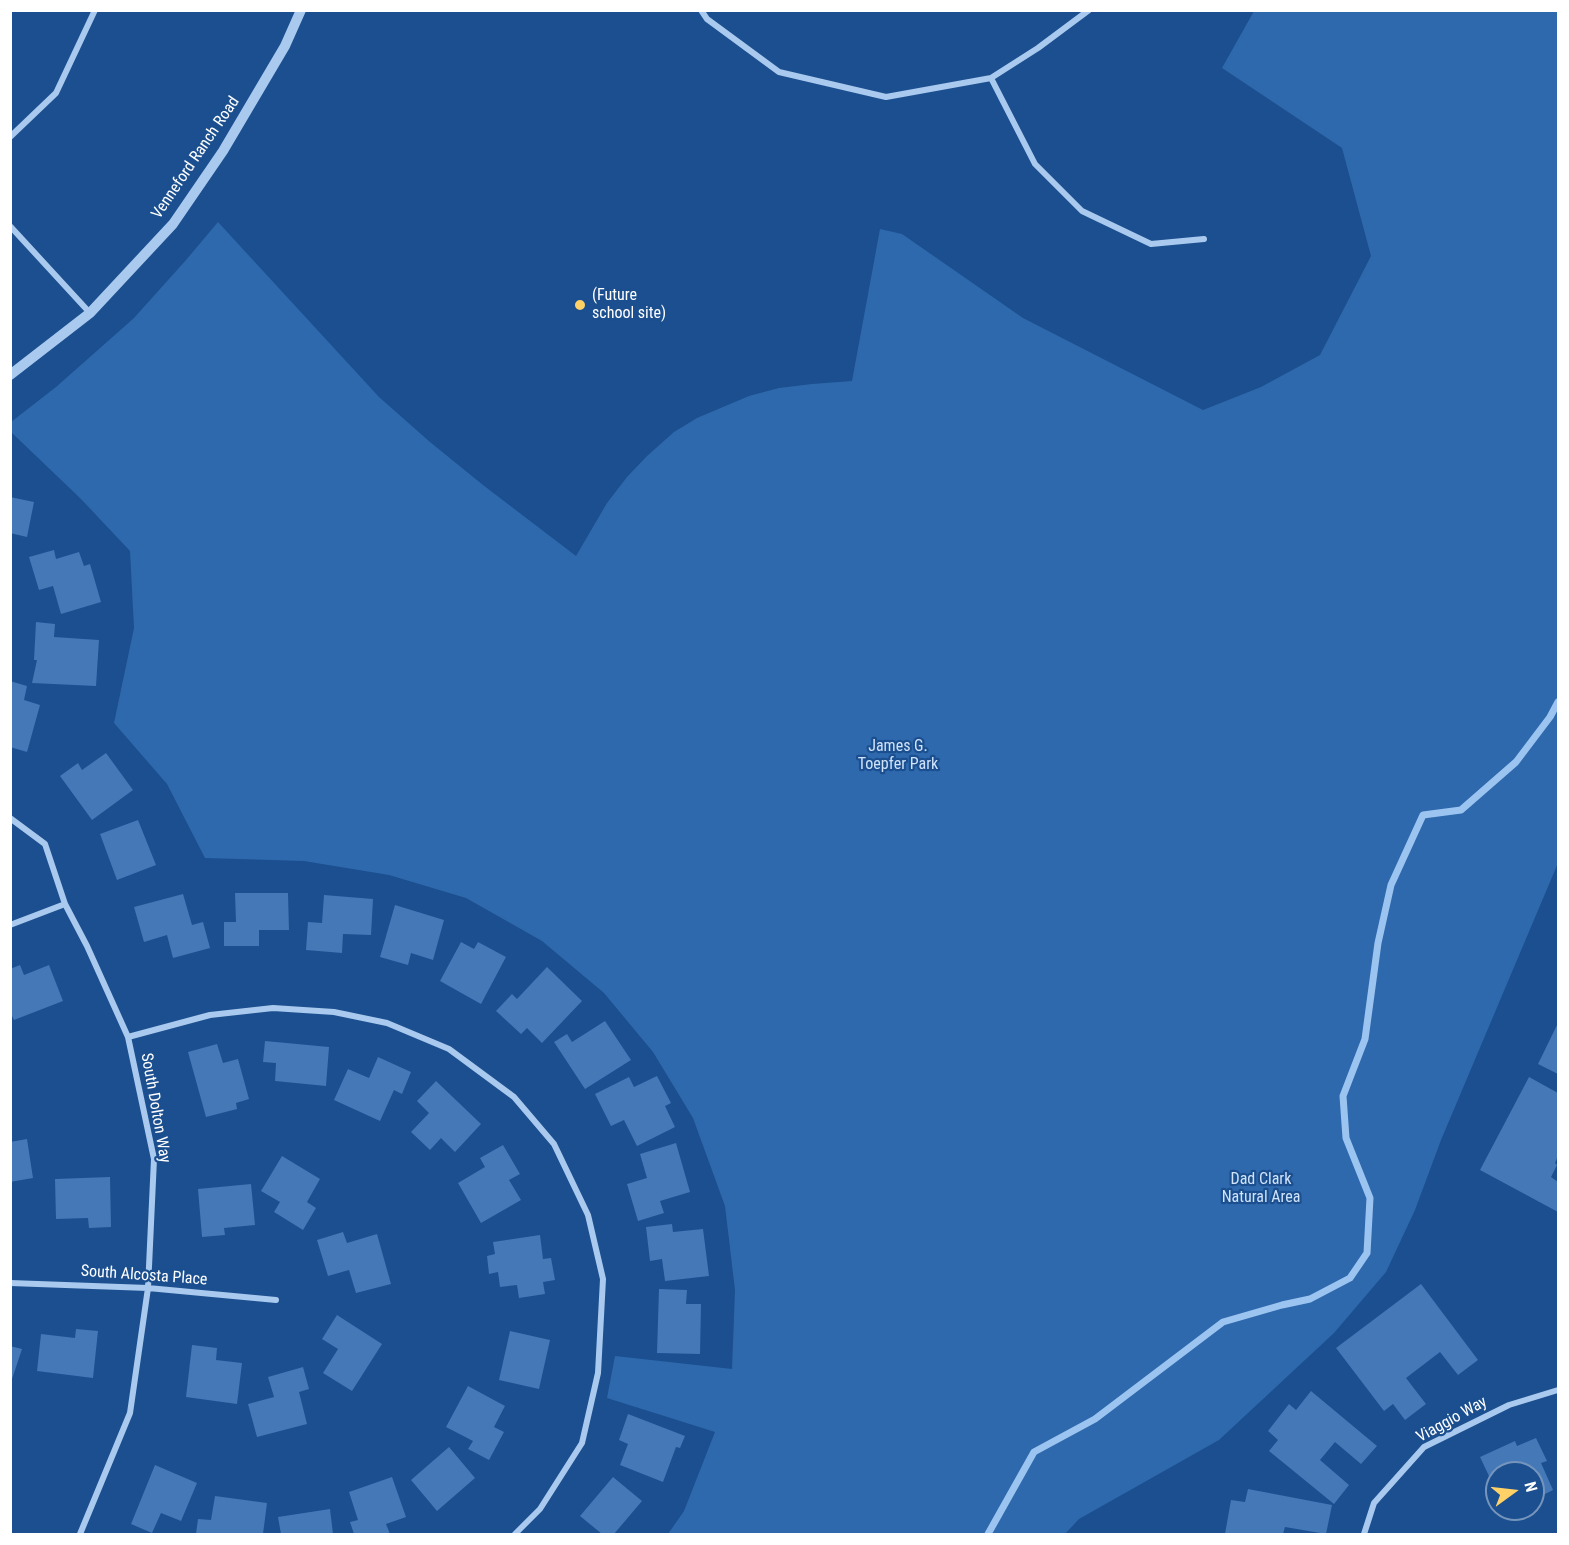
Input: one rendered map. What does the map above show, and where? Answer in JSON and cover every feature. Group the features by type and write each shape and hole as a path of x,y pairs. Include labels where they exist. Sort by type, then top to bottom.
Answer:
{"street":[{"path":"10,137 56,93 95,10"},
{"name":"Venneford Ranch Road","path":"10,375 90,313 173,224 223,151 285,46 301,10"},
{"path":"700,10 707,19 778,72 885,97 991,78 1038,48 1089,10"},
{"path":"991,78 1035,164 1082,211 1151,244 1204,239"},
{"path":"10,226 90,313"},
{"name":"South Dolton Way","path":"10,818 45,844 65,904 87,946 128,1037 154,1158 148,1288 130,1413 80,1534"},
{"path":"10,925 65,904"},
{"path":"128,1037 210,1016 273,1008 334,1012 387,1023 449,1049 514,1097 554,1144 588,1215 603,1279 598,1373 582,1443 540,1509 515,1534"},
{"name":"South Alcosta Place","path":"10,1283 148,1288 276,1300"},
{"name":"Viaggio Way","path":"1364,1534 1374,1503 1424,1447 1509,1405 1558,1390"}],"green space":[{"name":"James G. Toepfer Park","path":"1254,11 1558,11 1558,863 1441,1140 1415,1210 1386,1272 1334,1333 1219,1440 1079,1519 1065,1534 668,1534 684,1511 715,1432 607,1398 615,1356 732,1369 735,1290 725,1206 693,1118 653,1052 604,993 542,941 466,898 389,875 304,861 205,858 167,784 114,723 134,628 130,551 81,499 11,432 11,422 56,387 134,318 218,222 379,397 483,485 576,556 607,503 627,477 674,432 697,418 749,396 779,388 852,381 880,229 902,234 1023,318 1203,410 1261,387 1320,355 1371,256 1342,148 1222,68"}],"building":[{"path":"10,497 34,502 27,537 10,533"},
{"path":"54,550 56,559 79,552 84,566 90,564 101,602 61,614 53,586 39,590 29,557"},
{"path":"36,622 55,624 54,637 99,640 96,686 32,683 37,660 34,660"},
{"path":"10,681 27,686 24,700 40,705 27,752 10,747"},
{"path":"106,753 133,790 92,820 60,776 78,763 82,770"},
{"path":"138,820 156,865 117,880 100,834"},
{"path":"235,893 288,893 289,930 259,930 259,946 224,946 224,922 236,922"},
{"path":"183,894 192,925 203,922 210,948 173,958 167,935 144,942 134,907"},
{"path":"324,895 373,899 371,935 343,934 342,953 306,950 308,922 322,923"},
{"path":"395,905 444,920 433,960 411,953 408,965 380,957"},
{"path":"461,942 474,949 478,942 506,957 481,1004 440,981"},
{"path":"20,965 24,975 49,965 63,1001 14,1020 10,1012 10,969"},
{"path":"547,967 582,1001 542,1043 527,1028 521,1034 496,1011 512,994 517,999"},
{"path":"605,1021 631,1060 585,1089 554,1042 567,1034 572,1042"},
{"path":"1558,1023 1558,1074 1538,1064"},
{"path":"265,1041 329,1047 326,1086 275,1081 276,1063 263,1062"},
{"path":"217,1044 223,1063 238,1059 249,1099 236,1103 237,1109 206,1117 188,1052"},
{"path":"378,1057 411,1072 402,1094 394,1090 380,1121 334,1100 348,1069 369,1078"},
{"path":"657,1076 671,1103 665,1106 675,1127 637,1146 624,1120 611,1126 595,1094 629,1077 634,1087"},
{"path":"1529,1077 1558,1093 1558,1156 1555,1163 1557,1165 1551,1177 1558,1182 1558,1212 1480,1170"},
{"path":"436,1081 481,1124 455,1152 441,1138 430,1150 411,1132 429,1113 417,1101"},
{"path":"27,1139 33,1178 10,1182 10,1142"},
{"path":"676,1143 690,1192 660,1201 664,1213 638,1221 627,1184 647,1178 640,1154"},
{"path":"503,1145 520,1174 509,1180 521,1200 481,1223 458,1183 485,1167 480,1158"},
{"path":"282,1156 320,1179 307,1202 316,1208 303,1230 274,1212 280,1202 261,1191"},
{"path":"110,1177 111,1227 89,1228 88,1218 56,1219 55,1179"},
{"path":"251,1184 255,1225 224,1228 225,1235 202,1237 198,1189"},
{"path":"672,1224 673,1232 703,1229 709,1276 665,1281 662,1259 650,1261 646,1227"},
{"path":"343,1232 347,1243 377,1234 391,1284 356,1293 349,1270 328,1276 317,1240"},
{"path":"540,1235 543,1259 551,1258 555,1280 543,1282 545,1294 519,1298 517,1285 500,1287 498,1272 489,1274 487,1256 495,1254 493,1242"},
{"path":"1421,1284 1478,1360 1458,1375 1440,1352 1406,1378 1426,1404 1405,1420 1393,1404 1384,1411 1336,1348"},
{"path":"659,1289 687,1290 686,1304 701,1304 700,1354 657,1353"},
{"path":"337,1315 382,1344 352,1391 323,1373 338,1349 322,1339"},
{"path":"76,1329 98,1331 93,1378 37,1371 41,1334 75,1338"},
{"path":"510,1331 550,1340 539,1389 499,1380"},
{"path":"192,1345 217,1348 216,1360 242,1363 237,1404 186,1397"},
{"path":"10,1346 22,1349 11,1382 10,1382"},
{"path":"303,1367 309,1389 299,1392 307,1424 257,1437 248,1404 274,1397 268,1377"},
{"path":"468,1386 505,1406 494,1427 504,1432 489,1460 468,1449 473,1441 446,1427"},
{"path":"1311,1391 1377,1446 1361,1464 1335,1442 1320,1460 1349,1485 1334,1504 1269,1451 1278,1440 1268,1431 1289,1404 1296,1410"},
{"path":"628,1414 685,1436 680,1448 676,1447 663,1482 620,1465 628,1444 619,1440"},
{"path":"1536,1438 1547,1461 1485,1461 1485,1468 1480,1457 1515,1441 1517,1446"},
{"path":"449,1447 475,1478 437,1511 411,1480"},
{"path":"155,1465 197,1483 181,1521 161,1513 152,1533 131,1524"},
{"path":"1545,1472 1553,1490 1545,1494"},
{"path":"392,1477 406,1517 386,1524 390,1534 354,1534 350,1522 358,1520 349,1492"},
{"path":"613,1477 642,1501 614,1534 602,1534 580,1516"},
{"path":"1248,1489 1332,1505 1326,1534 1285,1527 1283,1534 1225,1534 1231,1500 1245,1502"},
{"path":"215,1496 267,1503 263,1534 196,1534 198,1519 211,1520"},
{"path":"330,1509 333,1534 281,1534 278,1517"}],"waterway":[{"path":"988,1534 1034,1452 1095,1419 1223,1322 1310,1299 1350,1278 1367,1253 1370,1198 1346,1138 1343,1096 1365,1039 1378,943 1391,885 1423,815 1461,810 1516,762 1550,717 1558,702"}],"place":[{"name":"(Future school site)","path":"580,305"}],"park label":[{"name":"Dad Clark Natural Area","path":"1261,1189"}]}
